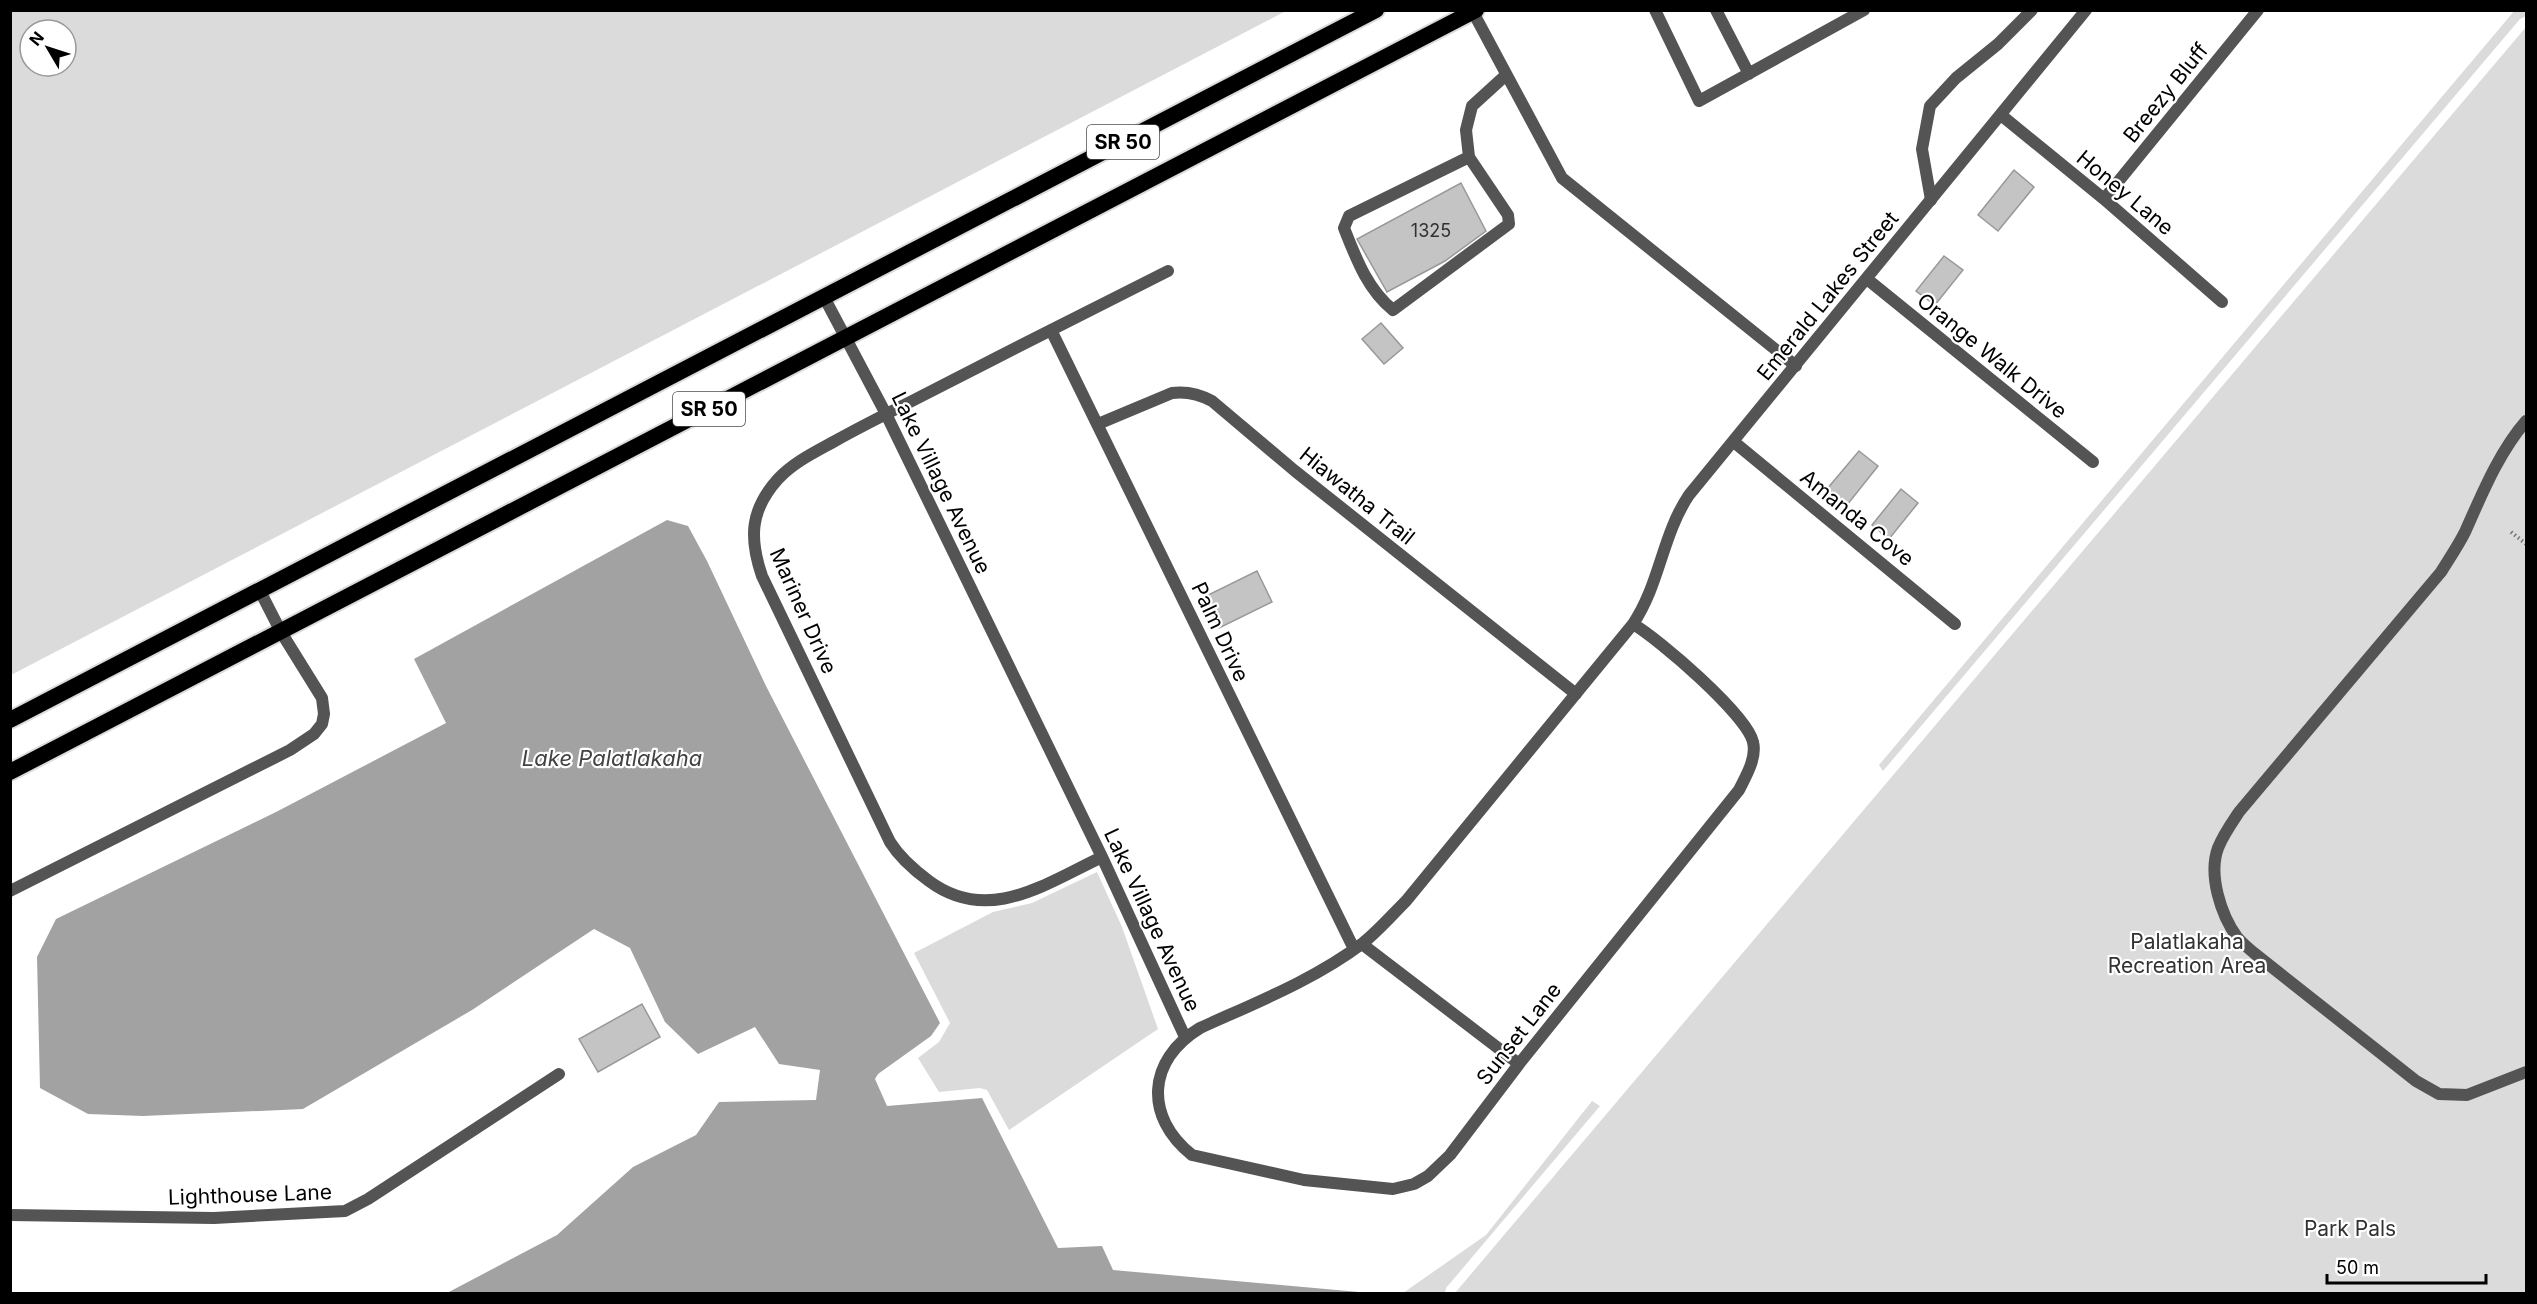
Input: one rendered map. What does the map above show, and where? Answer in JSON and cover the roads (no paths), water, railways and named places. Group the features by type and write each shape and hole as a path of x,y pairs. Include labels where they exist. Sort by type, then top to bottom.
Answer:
{"highway":[{"name":"SR 50","path":"10,720 1376,10"},
{"name":"SR 50","path":"10,772 1475,11"}],"street":[{"path":"1655,10 1699,101 1864,10"},
{"path":"1716,10 1749,74"},
{"path":"1931,200 1922,149 1930,106 1956,78 1998,44 2032,10"},
{"name":"Emerald Lakes Street","path":"1633,624 1655,583 1672,525 1679,510 2086,10"},
{"name":"Breezy Bluff","path":"2104,200 2258,10"},
{"path":"1475,11 1506,75 1562,178 1796,366"},
{"path":"1469,157 1349,216 1344,228 1359,265 1380,300 1393,310 1509,224 1508,215 1469,157 1466,130 1472,106 1506,75"},
{"name":"Honey Lane","path":"2001,115 2222,302"},
{"name":"Mariner Drive","path":"1102,857 1026,893 1002,900 977,902 960,899 937,887 913,870 890,842 762,576 754,554 753,533 756,514 778,478 797,462 886,414 1168,271"},
{"name":"Orange Walk Drive","path":"1867,279 2093,462"},
{"name":"Lake Village Avenue","path":"824,297 886,414 1102,857 1185,1037 1312,975 1358,946 1406,901 1633,624"},
{"name":"Palm Drive","path":"1051,330 1358,946 1520,1064"},
{"name":"Hiawatha Trail","path":"1098,424 1172,393 1192,393 1212,401 1294,471 1576,694"},
{"path":"2526,421 2504,454 2464,534 2441,572 2239,812 2227,828 2217,850 2215,869 2218,894 2227,919 2237,937 2254,953 2416,1081 2439,1094 2467,1095 2526,1072"},
{"name":"Amanda Cove","path":"1734,442 1955,624"},
{"path":"10,891 280,755 314,734 322,724 324,714 322,698 281,632 260,591"},
{"name":"Sunset Lane","path":"1185,1037 1172,1050 1162,1068 1157,1090 1158,1105 1171,1132 1179,1144 1192,1155 1304,1180 1393,1189 1414,1184 1428,1176 1450,1155 1739,790 1747,775 1754,753 1753,741 1731,708 1668,650 1633,624"},
{"name":"Lighthouse Lane","path":"10,1215 214,1218 345,1211 368,1199 559,1074"}],"water":[{"name":"Lake Palatlakaha","path":"667,520 688,526 707,561 766,686 940,1023 931,1036 878,1074 875,1079 887,1106 982,1098 1058,1248 1102,1246 1113,1270 1370,1293 447,1293 557,1235 633,1167 696,1135 719,1102 816,1100 820,1070 779,1064 755,1027 698,1054 665,1022 630,948 594,929 472,1010 303,1109 143,1116 88,1114 40,1088 37,957 56,919 278,811 446,723 414,659"}],"park label":[{"name":"Palatlakaha Recreation Area","path":"2187,954"},
{"name":"Park Pals","path":"2350,1229"}]}
